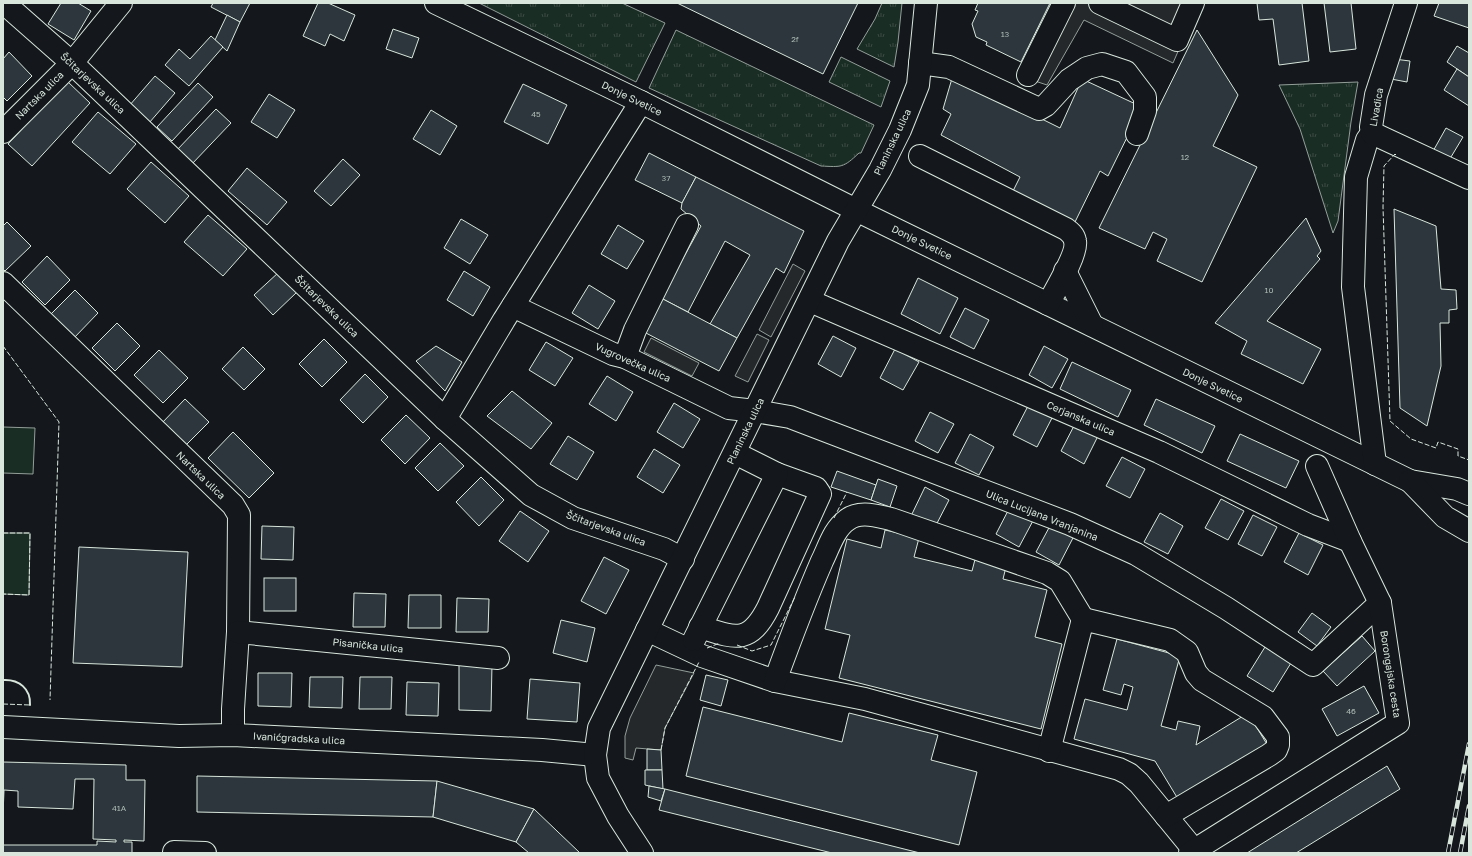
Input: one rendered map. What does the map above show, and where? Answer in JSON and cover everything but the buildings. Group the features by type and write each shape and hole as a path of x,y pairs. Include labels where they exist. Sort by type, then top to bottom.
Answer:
{"street":[{"name":"Ščitarjevska ulica","path":"4,3 72,62 445,419 531,495 573,518 664,548 683,559"},
{"name":"Nartska ulica","path":"3,132 72,62 121,3"},
{"name":"Donje Svetice","path":"436,3 641,102 856,210 1410,481 1457,489 1469,494"},
{"name":"Planinska ulica","path":"642,853 618,816 598,778 595,755 599,728 810,301 838,241 880,170 900,130 918,85 926,3"},
{"path":"1028,75 1064,3"},
{"path":"1100,3 1177,40 1193,3"},
{"name":"Livadica","path":"1406,3 1376,95 1371,127 1372,133 1469,178"},
{"path":"920,63 948,67 1039,109 1046,105 1069,80 1087,68 1102,64 1117,68 1126,72 1145,97 1145,111 1137,134"},
{"path":"445,419 513,306 641,102"},
{"path":"1372,133 1367,140 1356,177 1353,287 1375,464"},
{"path":"920,156 1069,231 1074,235 1076,242 1074,253 1048,304"},
{"path":"625,357 635,330 687,225"},
{"path":"1065,272 1092,326"},
{"name":"Nartska ulica","path":"3,283 233,506 239,514 238,632 233,709 233,735"},
{"name":"Cerjanska ulica","path":"810,301 1159,452 1308,525 1350,541"},
{"name":"Vugrovečka ulica","path":"513,306 613,354 625,357 729,408 755,411"},
{"name":"Ulica Lucijana Vranjanina","path":"755,411 790,418 1077,527 1136,554 1226,608 1313,665 1380,603"},
{"path":"700,627 721,634 736,636 746,634 760,623 820,494 816,488 777,474 735,452"},
{"name":"Borongajska cesta","path":"1192,852 1398,723 1380,603 1350,541 1317,466"},
{"path":"689,650 777,474"},
{"name":"Donje Svetice","path":"1410,481 1445,517 1469,531"},
{"path":"776,680 809,590 831,543 838,529 848,519 858,515 871,515 891,519 1047,573 1060,582 1083,619 1170,640 1183,648 1187,652 1196,673 1202,680 1263,717 1278,737 1278,745 1276,750 1166,816"},
{"path":"1049,751 1083,619"},
{"path":"647,630 702,656 776,680 865,699 1118,769 1129,774 1139,783 1166,816 1192,852"},
{"name":"Pisanička ulica","path":"238,632 498,658"},
{"name":"Ivanićgradska ulica","path":"3,727 179,736 233,735 542,750 595,755"},
{"path":"174,852 205,853"}],"green space":[{"path":"479,3 622,3 665,23 636,82"},
{"path":"882,3 902,3 894,67 857,49 875,19"},
{"path":"676,30 874,125 861,153 842,166 821,166 649,88"},
{"path":"841,57 890,81 881,107 829,82"},
{"path":"1358,82 1351,122 1338,221 1333,233 1300,129 1279,85"},
{"path":"3,427 35,428 33,474 3,473"},
{"path":"3,533 30,533 29,595 3,594"}],"shaded area":[{"path":"1071,3 1199,3 1173,63 1084,20 1047,85 1032,80"},
{"path":"793,264 805,271 771,337 759,330"},
{"path":"757,334 769,340 748,382 735,376"},
{"path":"651,338 699,363 692,376 644,352"},
{"path":"656,665 694,673 665,728 661,750 636,748 633,760 625,758 625,736 630,718"}],"railway":[{"path":"1448,853 1469,744"},
{"path":"1460,853 1469,806"}],"fence":[{"path":"1396,155 1395,154 1384,166 1383,207 1390,421 1411,439 1436,448 1438,442 1458,449 1458,456 1469,460"},
{"path":"3,346 59,422 50,700"},
{"path":"834,518 847,492"},
{"path":"3,533 30,533 29,595 3,594"},
{"path":"737,645 752,651 771,645 795,597"},
{"path":"707,648 720,643"},
{"path":"661,750 665,728 699,662"},
{"path":"3,704 30,705"}],"wall":[{"path":"3,680 14,681 23,686 30,699 30,705"}]}
